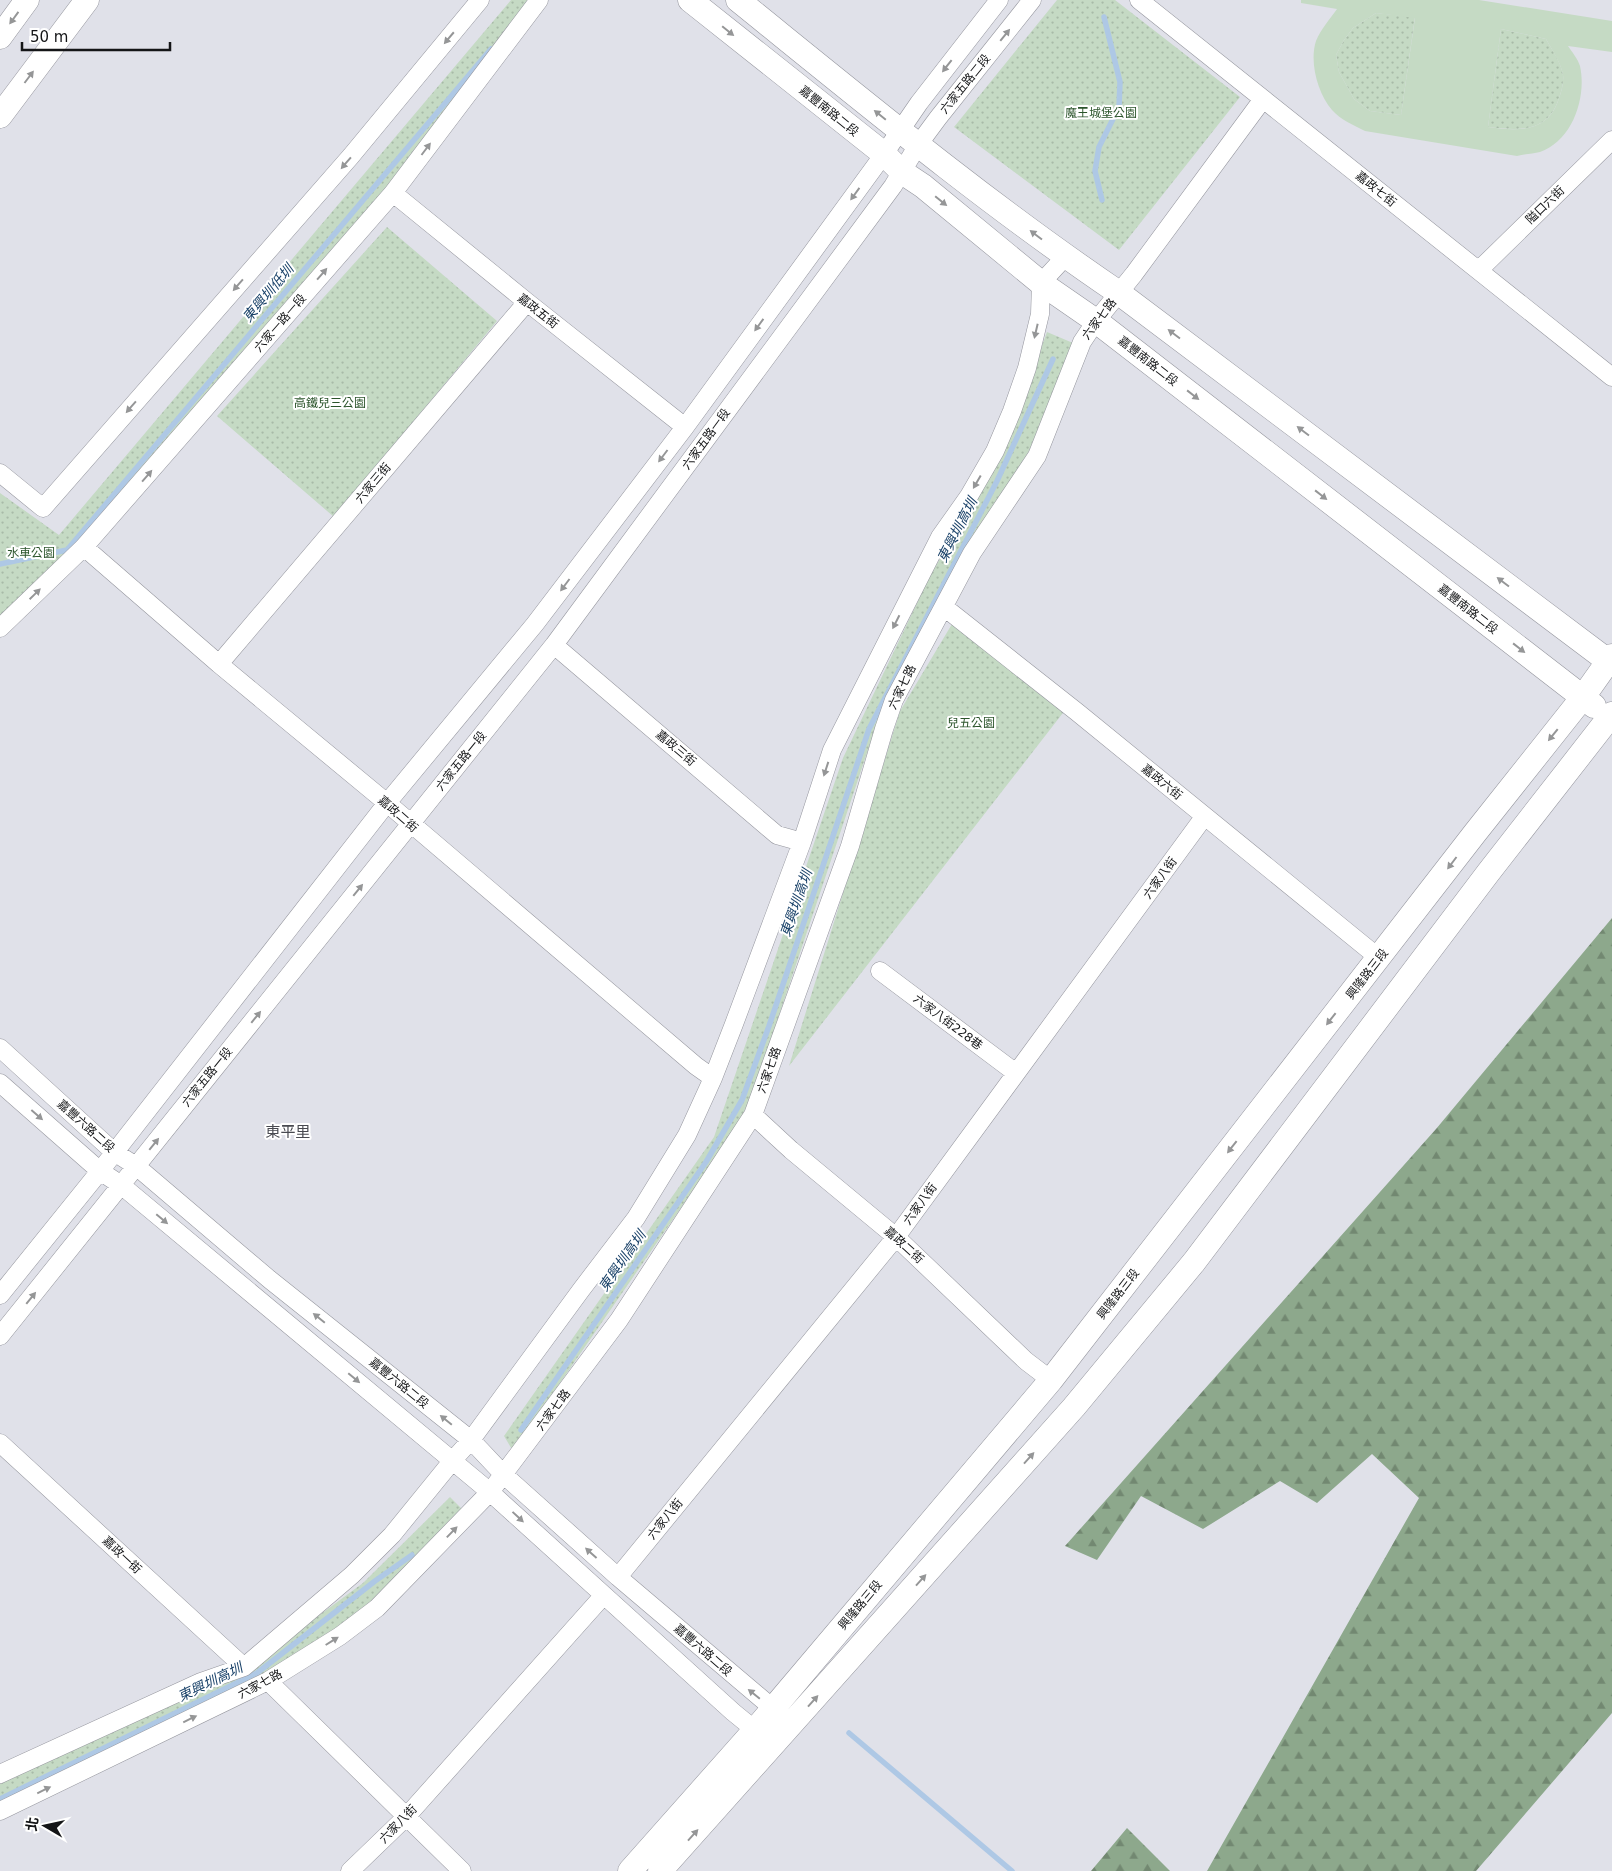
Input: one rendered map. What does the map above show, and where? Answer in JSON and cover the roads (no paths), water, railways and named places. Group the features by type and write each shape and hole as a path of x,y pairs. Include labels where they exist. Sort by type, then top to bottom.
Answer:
{"street":[{"path":"0,37 27,0"},
{"path":"0,116 86,0"},
{"path":"0,473 43,508 351,156 480,0"},
{"name":"六家一路一段","path":"0,628 84,547 393,193 539,0"},
{"name":"嘉豐南路二段","path":"690,0 884,154 902,172 1041,283 1096,321 1610,716"},
{"path":"738,0 909,139 1065,257 1119,293 1611,660"},
{"name":"六家五路二段","path":"902,172 909,139 920,103 998,0"},
{"name":"六家五路二段","path":"884,154 909,139 1032,0"},
{"name":"嘉政七街","path":"1139,0 1612,377"},
{"name":"六家七路","path":"0,1811 268,1681 340,1636 377,1608 490,1492 620,1320 753,1115 850,846 894,700 972,553 1037,456 1082,342 1263,99"},
{"name":"隘口六街","path":"1479,270 1612,140"},
{"name":"六家五路一段","path":"0,1295 100,1171 387,804 536,624 685,426 884,154"},
{"name":"六家五路一段","path":"0,1336 554,645 902,172"},
{"name":"嘉政五街","path":"393,193 527,302 685,426"},
{"path":"1041,283 1065,257"},
{"name":"六家七路","path":"0,1774 201,1682 244,1667 352,1575 392,1535 471,1440 636,1218 686,1136 713,1078 802,842 832,750 940,537 969,496 998,443 1027,368 1040,314 1041,283"},
{"name":"六家三街","path":"219,664 527,302"},
{"name":"嘉政二街","path":"84,547 219,664 696,1066 713,1078"},
{"name":"嘉政六街","path":"944,607 1077,712 1204,818 1379,958"},
{"name":"嘉政三街","path":"554,645 777,835 802,842"},
{"name":"興隆路三段","path":"630,1871 755,1730 1051,1380 1611,660"},
{"path":"660,1871 1074,1407 1194,1262 1488,873 1610,716"},
{"name":"六家八街","path":"618,1577 896,1237 1204,818"},
{"name":"六家八街228巷","path":"880,971 1016,1073"},
{"name":"嘉豐六路二段","path":"0,1048 114,1152 136,1166 269,1279 471,1440 504,1475 618,1577 791,1725"},
{"name":"嘉豐六路二段","path":"0,1083 100,1171 121,1185 453,1460 755,1730 770,1748"},
{"name":"嘉政二街","path":"753,1115 791,1150 896,1237 1026,1361 1051,1380"},
{"name":"嘉政一街","path":"0,1443 244,1667"},
{"name":"六家八街","path":"350,1871 406,1817 603,1596"},
{"path":"268,1681 462,1871"}],"waterway":[{"name":"東興圳高圳","path":"1102,200 1095,171 1099,147 1119,107 1120,82 1104,17"},
{"name":"東興圳低圳","path":"0,564 67,550 491,49"},
{"name":"東興圳高圳","path":"521,1430 706,1162 742,1100 769,1026 869,729 997,481 1053,359"},
{"name":"東興圳高圳","path":"0,1799 257,1673 375,1581 412,1555"},
{"path":"849,1733 1012,1871"}],"district":[{"name":"東平里","path":"288,1132"}],"park label":[{"name":"魔王城堡公園","path":"1101,113"},
{"name":"高鐵兒三公園","path":"330,403"},
{"name":"水車公園","path":"31,553"},
{"name":"兒五公園","path":"971,723"}]}
